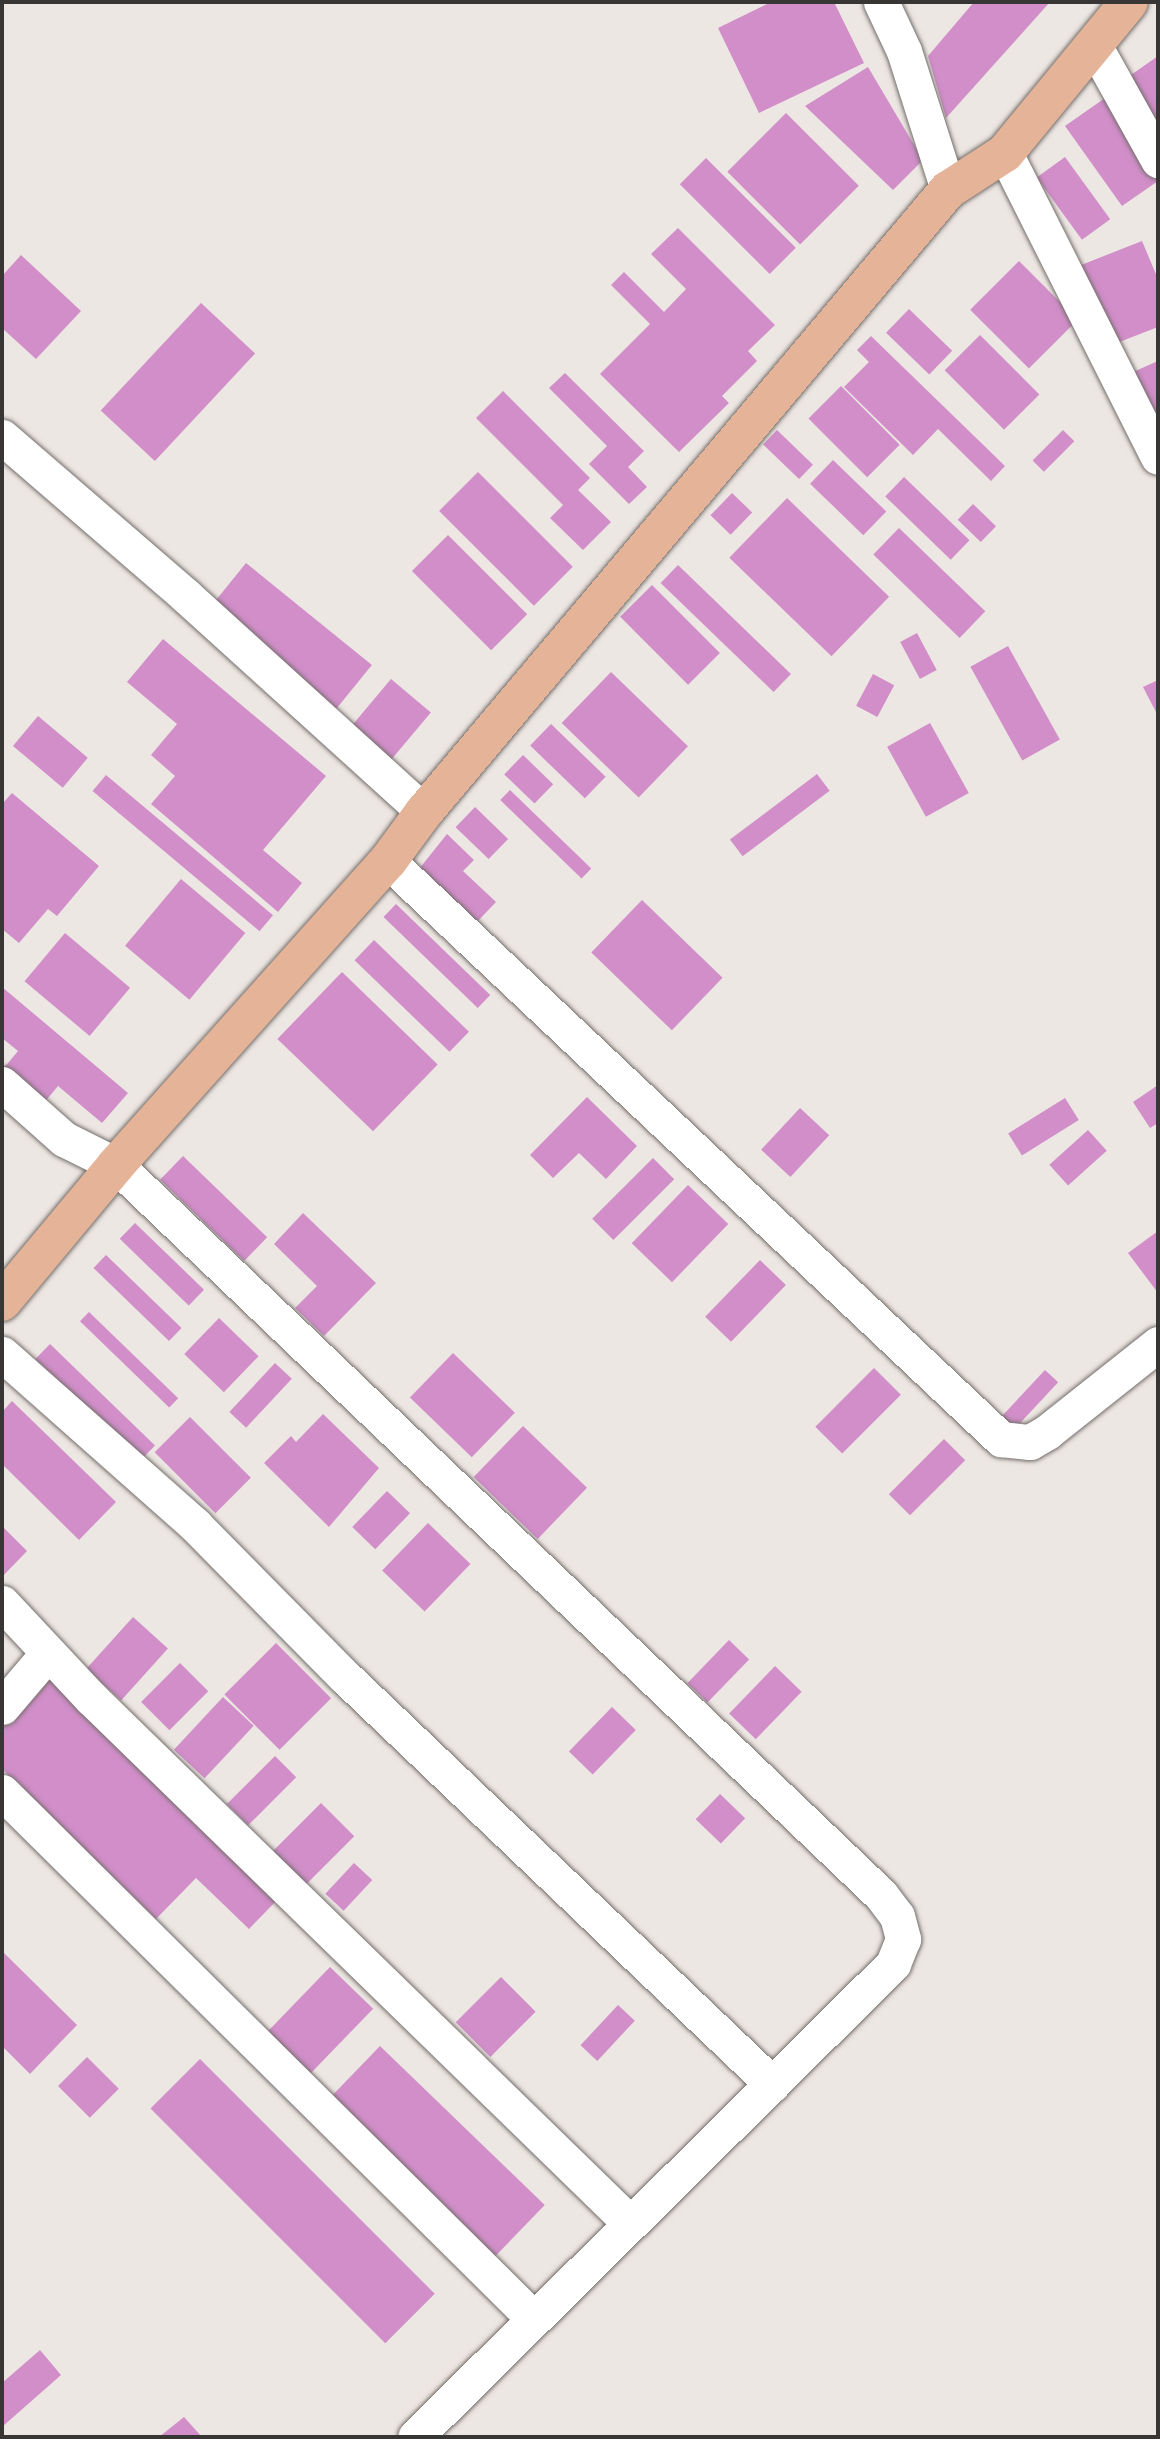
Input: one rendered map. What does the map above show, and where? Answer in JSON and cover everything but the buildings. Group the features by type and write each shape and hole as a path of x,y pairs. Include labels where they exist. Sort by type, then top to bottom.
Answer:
{"main road":[{"path":"2,1302 116,1165 388,861 424,812 948,190 1005,153 1129,2"}],"street":[{"path":"881,2 904,51 948,190"},
{"path":"1094,44 1158,160"},
{"path":"1005,153 1158,457"},
{"path":"2,437 424,812"},
{"path":"388,861 1001,1439 1030,1442 1047,1432 1158,1344"},
{"path":"2,1084 64,1139 116,1165 881,1895 897,1916 903,1939 893,1964 415,2437"},
{"path":"2,1354 195,1525 343,1675 772,2084"},
{"path":"2,1603 48,1653 630,2223"},
{"path":"3,1702 48,1653"},
{"path":"2,1792 533,2318"}]}
